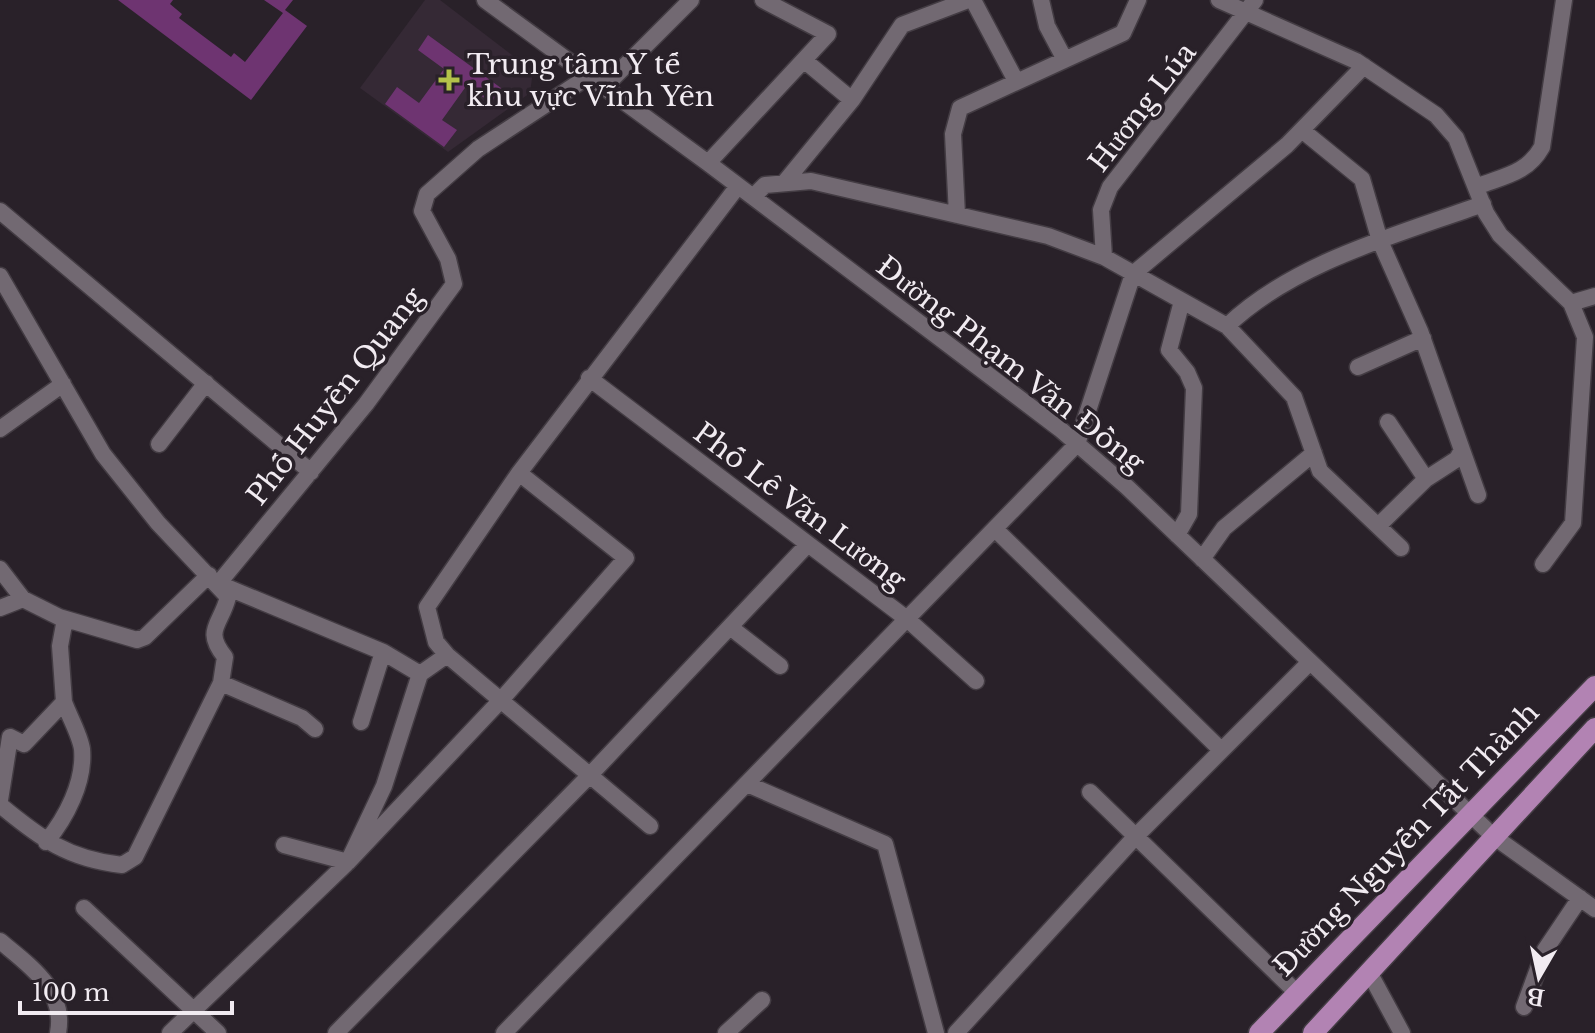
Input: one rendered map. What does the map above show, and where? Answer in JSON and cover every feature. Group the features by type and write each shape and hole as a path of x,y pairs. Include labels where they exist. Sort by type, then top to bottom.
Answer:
{"main road":[{"name":"Đường Nguyễn Tất Thành","path":"1259,1033 1469,813 1594,690"},
{"path":"1313,1033 1595,728"}],"street":[{"path":"604,87 691,0"},
{"path":"708,163 828,34 763,0"},
{"path":"784,183 852,100 902,25 970,0 1016,81"},
{"path":"1041,0 1047,26 1064,58"},
{"path":"957,215 955,118 960,108 1123,33 1138,0"},
{"path":"1219,0 1251,7 1364,66 1436,115 1456,138 1483,204 1500,235 1571,303 1585,337 1573,523 1543,564"},
{"path":"1476,187 1522,171 1534,161 1542,147 1564,0"},
{"name":"Đường Phạm Văn Đồng","path":"495,3 1077,444 1493,836 1595,909"},
{"name":"Hương Lúa","path":"1104,257 1101,210 1110,187 1251,7"},
{"path":"805,61 852,100"},
{"path":"504,1033 1077,444 1133,274 1303,131 1364,66"},
{"name":"Phố Huyền Quang","path":"65,619 137,640 145,637 214,580 311,472 454,284 448,259 422,211 427,194 478,149 589,76"},
{"path":"1303,131 1362,179 1380,241 1423,338 1478,495"},
{"path":"753,197 765,185 811,181 1048,236 1104,257 1227,326 1294,397 1320,471 1401,548"},
{"path":"650,826 447,655 436,642 427,619 427,607 589,378 738,186"},
{"path":"1227,326 1250,304 1380,241 1483,204"},
{"path":"0,211 311,472"},
{"path":"0,276 103,454 158,523 228,597 213,630 214,644 225,657 221,683 135,857 122,865 84,859 46,842 0,803 10,737 24,744 64,702"},
{"path":"1571,303 1595,296"},
{"path":"1177,535 1189,514 1194,388 1187,372 1169,350 1182,301"},
{"path":"1358,367 1423,338"},
{"name":"Phố Lê Văn Lương","path":"589,378 907,619 976,681"},
{"path":"159,444 206,383"},
{"path":"0,429 63,384"},
{"path":"1388,422 1426,479"},
{"path":"1378,526 1426,479 1457,459 1462,450"},
{"path":"1202,559 1224,528 1314,453"},
{"path":"170,1033 348,862 501,700 626,558 519,473"},
{"path":"995,529 1221,750"},
{"path":"336,1033 590,775 808,544"},
{"path":"0,569 23,599 65,619 60,646 64,702 82,749 71,805 65,819 46,842"},
{"path":"214,580 383,652 420,674"},
{"path":"0,608 23,599"},
{"path":"730,627 780,666"},
{"path":"361,722 383,652"},
{"path":"348,862 384,786 420,674 447,655"},
{"path":"956,1033 1136,836 1309,663"},
{"path":"221,683 302,718 315,729"},
{"path":"747,784 885,844 936,1033"},
{"path":"1090,792 1296,992"},
{"path":"284,845 348,862"},
{"path":"1524,1007 1545,950 1580,898"},
{"path":"84,908 218,1033"},
{"path":"0,941 33,969 55,996 60,1022 58,1033"},
{"path":"1369,972 1402,1033"},
{"path":"726,1033 762,1000"}],"shaded area":[{"name":"Trung tâm Y tế khu vực Vĩnh Yên","path":"425,0 440,0 533,71 530,93 448,152 360,88"}],"building":[{"path":"118,0 173,0 170,4 182,14 179,18 231,57 234,53 245,62 283,13 264,0 293,0 285,10 307,26 251,100"},
{"path":"428,35 501,88 491,103 467,85 442,120 457,130 444,147 385,104 397,87 419,103 444,69 418,50"}],"place":[{"name":"Trung tâm Y tế khu vực Vĩnh Yên","path":"449,80"}]}
